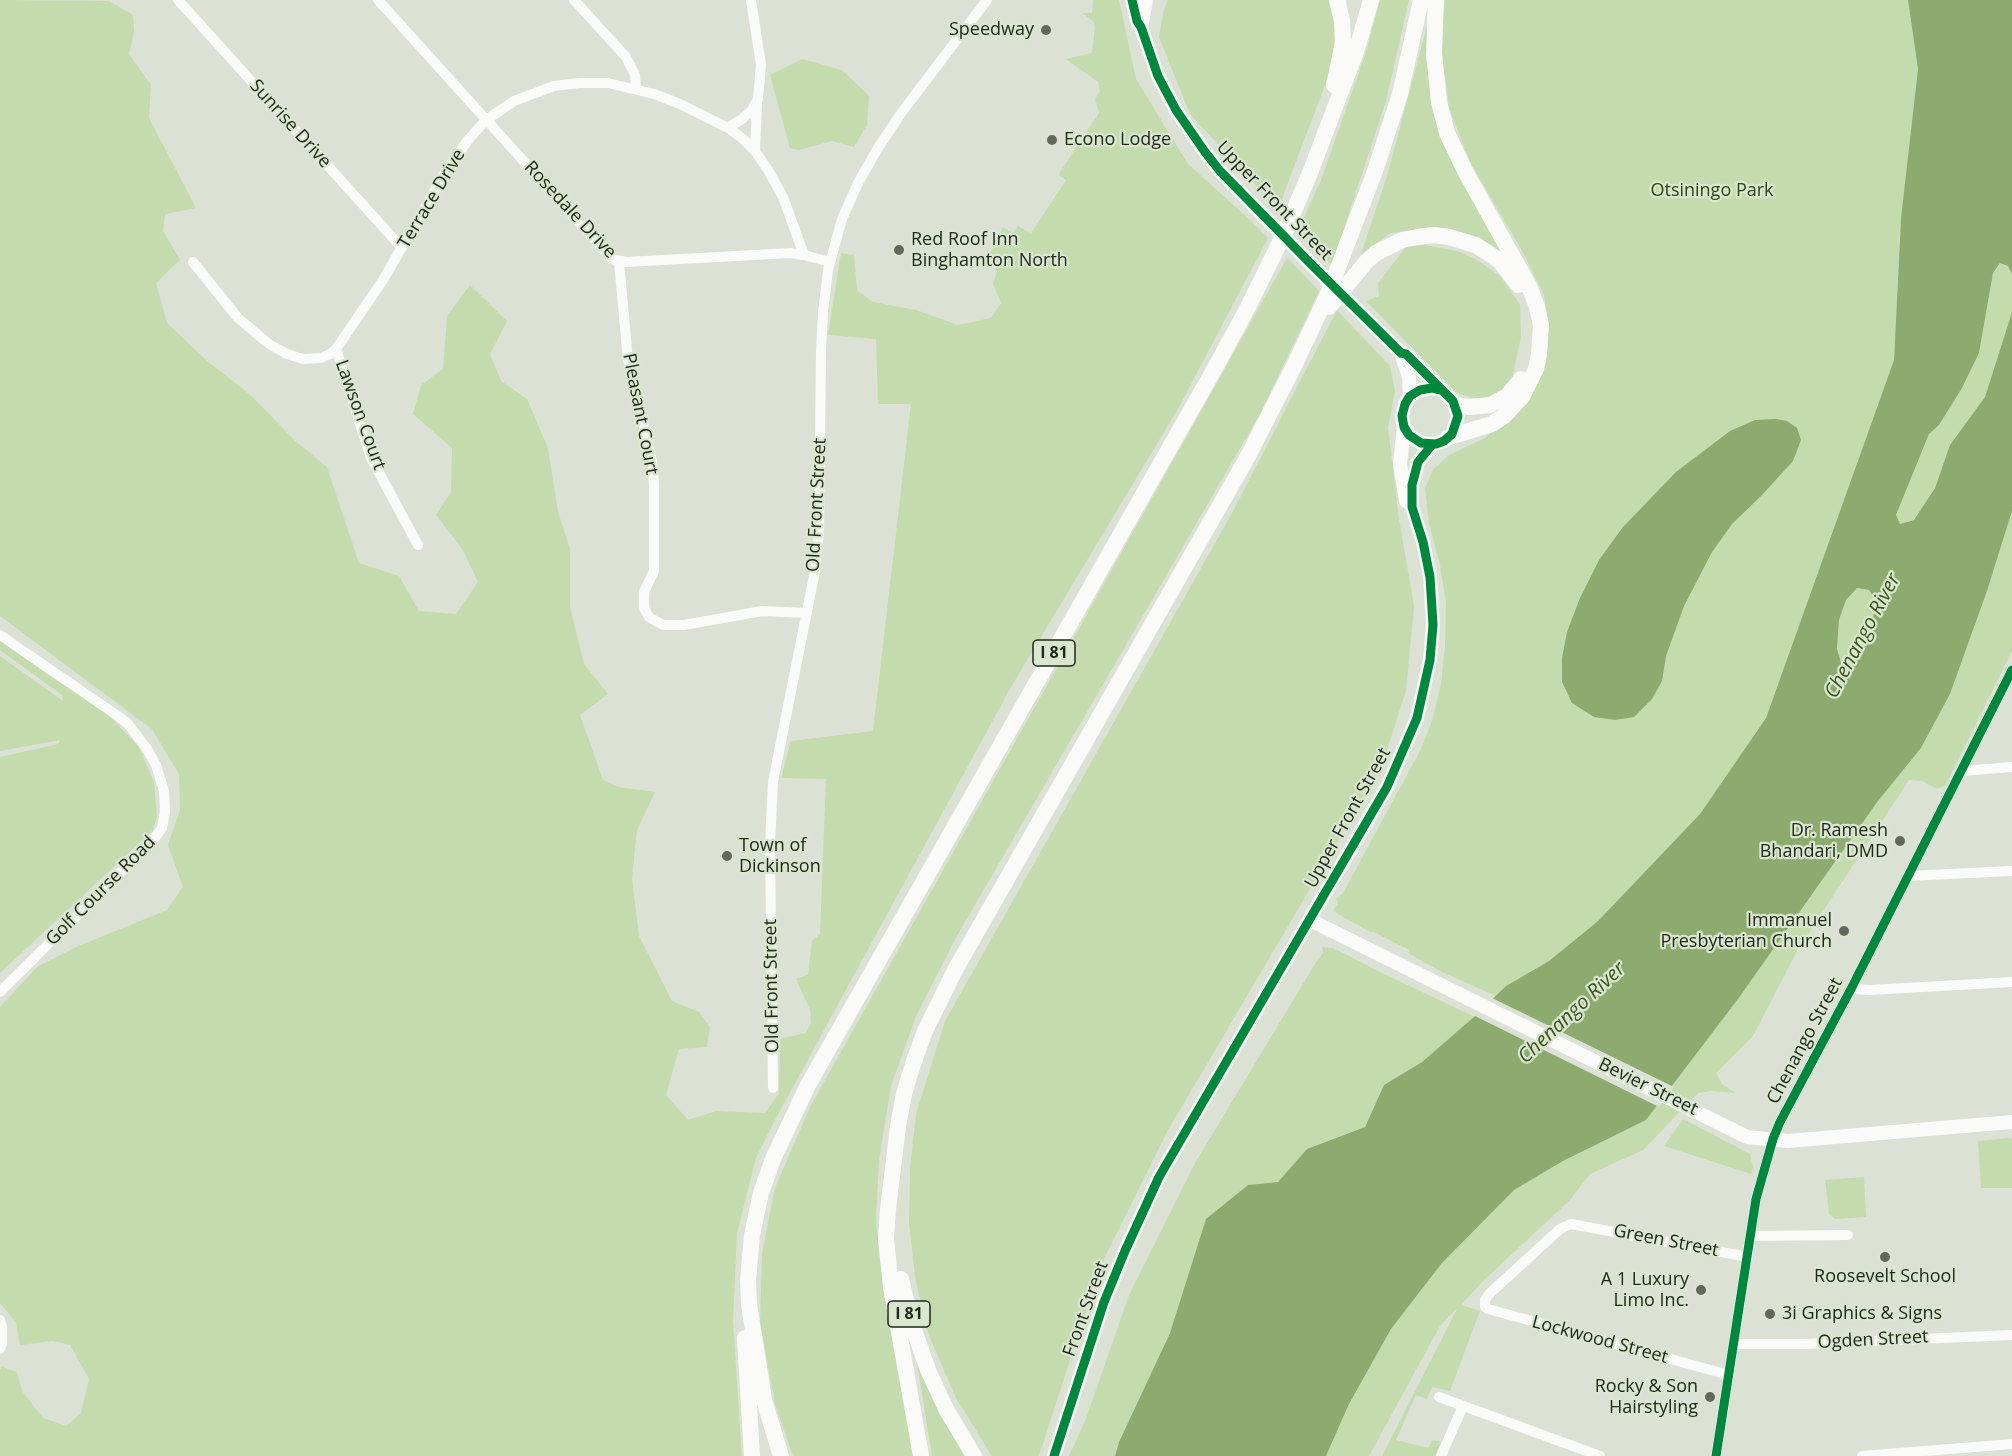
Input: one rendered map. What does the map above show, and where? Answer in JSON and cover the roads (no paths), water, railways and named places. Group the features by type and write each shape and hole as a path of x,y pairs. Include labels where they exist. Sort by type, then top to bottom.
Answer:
{"highway":[{"path":"1322,142 1342,43 1342,20 1338,0"},
{"name":"I 81","path":"781,1456 762,1392 749,1304 750,1245 761,1193 780,1140 799,1102 1226,348 1284,234 1356,52 1371,0"},
{"name":"I 81","path":"974,1456 932,1380 916,1340 907,1308 895,1242 893,1159 900,1110 909,1077 925,1031 947,984 1247,458 1312,329 1328,294 1375,171 1400,94 1420,0"},
{"path":"1436,0 1434,54 1439,102 1447,133 1465,171 1529,286 1541,325 1536,369 1522,397 1504,416 1492,424 1449,437"},
{"path":"1312,329 1366,262 1390,245 1417,237 1434,235 1455,238 1476,245 1500,261 1519,286 1525,299 1531,322 1528,361 1520,381 1507,396 1482,407 1456,405"},
{"path":"893,1159 887,1225 889,1270 921,1456"},
{"path":"749,1304 744,1345 752,1456"}],"main road":[{"name":"Upper Front Street","path":"1132,0 1137,21 1142,27 1158,76 1190,132 1220,171 1401,353 1409,376 1410,396 1403,411 1400,475 1406,502 1412,507"},
{"name":"Upper Front Street","path":"1142,27 1146,0"},
{"name":"Upper Front Street","path":"1401,353 1406,354 1441,390 1450,396 1456,405"},
{"path":"1410,396 1425,388 1441,390"},
{"path":"1449,437 1457,424 1456,405"},
{"path":"1404,427 1416,441 1432,445"},
{"name":"Upper Front Street","path":"1159,1177 1387,788 1407,744 1422,703 1430,660 1432,598 1427,561 1412,507 1414,470 1422,455 1432,445 1441,443 1449,437"},
{"name":"Bevier Street","path":"1310,920 1747,1137 1788,1141 2012,1122"},
{"name":"Front Street","path":"1054,1456 1104,1302 1159,1177"}],"street":[{"name":"Sunrise Drive","path":"178,0 402,248"},
{"name":"Rosedale Drive","path":"378,0 612,259 619,262 791,253 830,262"},
{"path":"574,0 630,63 635,75 636,89"},
{"path":"584,0 585,12"},
{"path":"751,0 761,65 755,151"},
{"name":"Old Front Street","path":"773,1088 770,845 773,782 815,571 819,531 822,312 830,262 842,219 858,183 902,112 987,0"},
{"name":"Terrace Drive","path":"336,349 402,248 446,171 468,140 486,120 514,101 554,86 608,83 636,89 680,104 728,128 755,151 768,170 783,197 804,255"},
{"path":"728,128 747,115 758,99"},
{"path":"193,262 238,318 269,344 286,354 303,359 321,357 336,349"},
{"name":"Pleasant Court","path":"619,262 628,360 648,442 654,483 654,571 644,592 644,609 649,617 663,625 684,625 762,611 807,613"},
{"name":"Lawson Court","path":"336,349 372,458 418,545"},
{"name":"Golf Course Road","path":"0,635 128,724 156,765 164,791 165,812 162,828 153,840 0,992"},
{"name":"Chenango Street","path":"1716,1456 1756,1198 1773,1139 2012,670"},
{"path":"1961,771 2012,767"},
{"path":"1908,876 2012,871"},
{"path":"1851,988 1870,990 2012,982"},
{"name":"Green Street","path":"1489,1294 1560,1229 1571,1224 1748,1257"},
{"path":"1751,1236 1848,1235"},
{"name":"Lockwood Street","path":"1489,1294 1485,1300 1485,1307 1488,1309 1728,1375"},
{"path":"0,1320 2,1344 0,1349"},
{"name":"Ogden Street","path":"1734,1344 1804,1344 2012,1335"},
{"path":"1439,1397 1600,1456"},
{"path":"1441,1456 1463,1406"},
{"path":"1863,1456 2012,1444"}],"water":[{"name":"Chenango River","path":"1908,0 2012,0 2012,274 2008,266 2000,263 1993,273 1979,353 1962,388 1939,425 1929,434 1896,515 1900,524 1914,520 1935,488 1950,445 1985,397 2012,312 2012,511 1987,591 1950,694 1921,748 1878,801 1738,999 1646,1120 1563,1161 1514,1190 1442,1263 1391,1329 1349,1404 1326,1456 1115,1456 1119,1442 1170,1333 1206,1219 1248,1185 1278,1182 1307,1149 1365,1127 1384,1085 1422,1062 1506,986 1549,961 1598,921 1700,814 1766,718 1894,360 1901,218 1918,69","holes":["1857,588 1869,590 1877,602 1871,625 1858,653 1842,666 1837,649 1839,620 1846,600"]},
{"path":"1755,420 1787,421 1797,428 1801,440 1793,461 1732,524 1712,552 1684,606 1666,656 1662,681 1652,699 1634,717 1615,720 1594,717 1572,703 1562,682 1562,658 1567,632 1580,598 1599,560 1623,527 1676,472 1730,431"}],"place":[{"name":"Speedway","path":"1046,30"},
{"name":"Econo Lodge","path":"1052,140"},
{"name":"Red Roof Inn Binghamton North","path":"899,250"},
{"name":"Dr. Ramesh Bhandari, DMD","path":"1900,841"},
{"name":"Town of Dickinson","path":"727,856"},
{"name":"Immanuel Presbyterian Church","path":"1844,931"},
{"name":"Roosevelt School","path":"1885,1257"},
{"name":"A 1 Luxury Limo Inc.","path":"1701,1290"},
{"name":"3i Graphics & Signs","path":"1770,1314"},
{"name":"Rocky & Son Hairstyling","path":"1710,1397"}],"park label":[{"name":"Otsiningo Park","path":"1712,191"}]}
